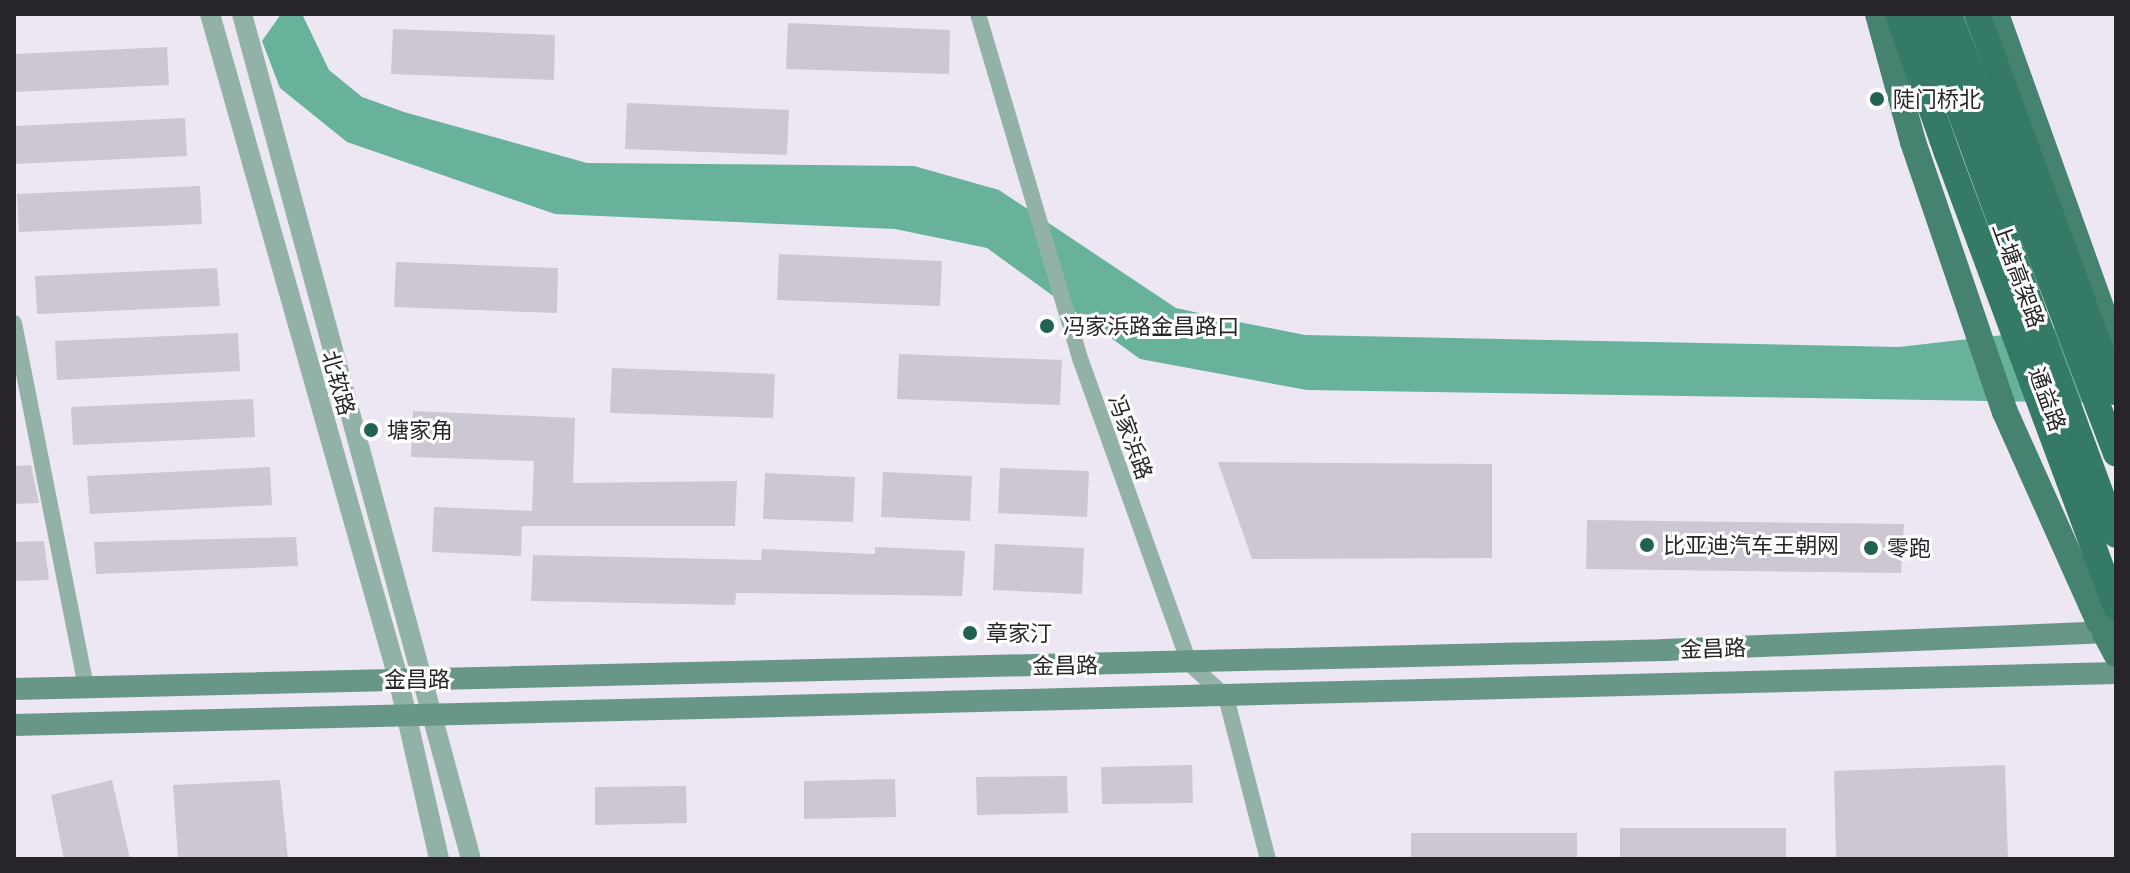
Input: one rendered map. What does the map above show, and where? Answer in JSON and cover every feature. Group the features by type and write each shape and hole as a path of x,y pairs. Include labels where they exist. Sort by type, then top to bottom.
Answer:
{"highway":[{"path":"1898,14 2116,608"},
{"name":"上塘高架路","path":"1924,14 2116,535"},
{"name":"上塘高架路","path":"1949,14 2116,453"},
{"path":"1977,14 2031,154 2115,408"}],"main road":[{"path":"1878,14 1971,316 2005,412 2112,639"},
{"name":"通益路","path":"1909,14 2094,526 2112,639"},
{"path":"1968,14 2077,316 2115,408"},
{"path":"1996,14 2116,349"},
{"name":"金昌路","path":"14,689 2112,639"},
{"name":"金昌路","path":"14,725 2116,673"}],"street":[{"name":"北软路","path":"210,14 398,678 402,717 439,859"},
{"name":"北软路","path":"242,14 436,714 471,859"},
{"name":"冯家浜路","path":"978,14 1028,197 1063,306 1189,663 1226,697"},
{"path":"14,323 86,685"},
{"path":"1226,697 1268,859"}],"shaded area":[{"path":"281,14 302,14 329,70 362,97 404,112 587,163 914,166 999,190 1176,308 1244,323 1305,335 1899,347 2116,322 2116,403 1307,390 1140,359 987,248 895,229 555,214 347,142 280,88 262,41"}],"building":[{"path":"788,23 950,30 949,74 786,69"},
{"path":"393,29 555,35 554,80 391,74"},
{"path":"167,47 169,85 14,92 14,54"},
{"path":"627,103 789,110 787,155 625,149"},
{"path":"185,118 187,156 14,164 14,126"},
{"path":"200,186 202,224 19,232 17,194"},
{"path":"779,254 942,261 940,306 777,300"},
{"path":"396,262 558,268 557,313 394,307"},
{"path":"217,268 220,306 37,314 35,276"},
{"path":"238,333 240,371 57,380 55,341"},
{"path":"899,354 1062,360 1060,405 897,399"},
{"path":"612,368 775,374 773,418 610,413"},
{"path":"253,399 255,437 73,445 71,407"},
{"path":"413,411 575,418 573,483 737,481 735,526 522,526 521,556 432,552 434,507 532,511 534,461 411,457"},
{"path":"1218,462 1492,464 1492,558 1252,559"},
{"path":"31,465 39,503 14,504 14,466"},
{"path":"270,467 272,505 90,514 87,476"},
{"path":"1000,468 1089,471 1087,517 998,513"},
{"path":"883,472 972,476 970,521 881,517"},
{"path":"765,473 855,477 853,522 763,519"},
{"path":"1587,520 1904,524 1901,573 1586,569"},
{"path":"296,537 298,566 96,574 94,542"},
{"path":"44,541 49,580 14,581 14,542"},
{"path":"995,544 1084,548 1082,594 993,590"},
{"path":"875,547 965,551 962,596 736,593 735,605 531,601 533,555 761,560 762,549 875,554"},
{"path":"1192,765 1193,803 1102,804 1101,767"},
{"path":"2005,765 2008,859 1836,859 1834,771"},
{"path":"1067,776 1068,813 977,815 976,777"},
{"path":"895,779 896,817 804,819 804,781"},
{"path":"112,780 130,859 64,859 51,795"},
{"path":"280,780 288,859 178,859 173,785"},
{"path":"686,786 687,823 595,825 595,787"},
{"path":"1620,828 1786,828 1786,859 1620,859"},
{"path":"1411,833 1577,833 1577,859 1411,859"}],"place":[{"name":"陡门桥北","path":"1877,99"},
{"name":"冯家浜路金昌路口","path":"1047,326"},
{"name":"塘家角","path":"371,430"},
{"name":"比亚迪汽车王朝网","path":"1647,545"},
{"name":"零跑","path":"1871,548"},
{"name":"章家汀","path":"970,633"}]}
